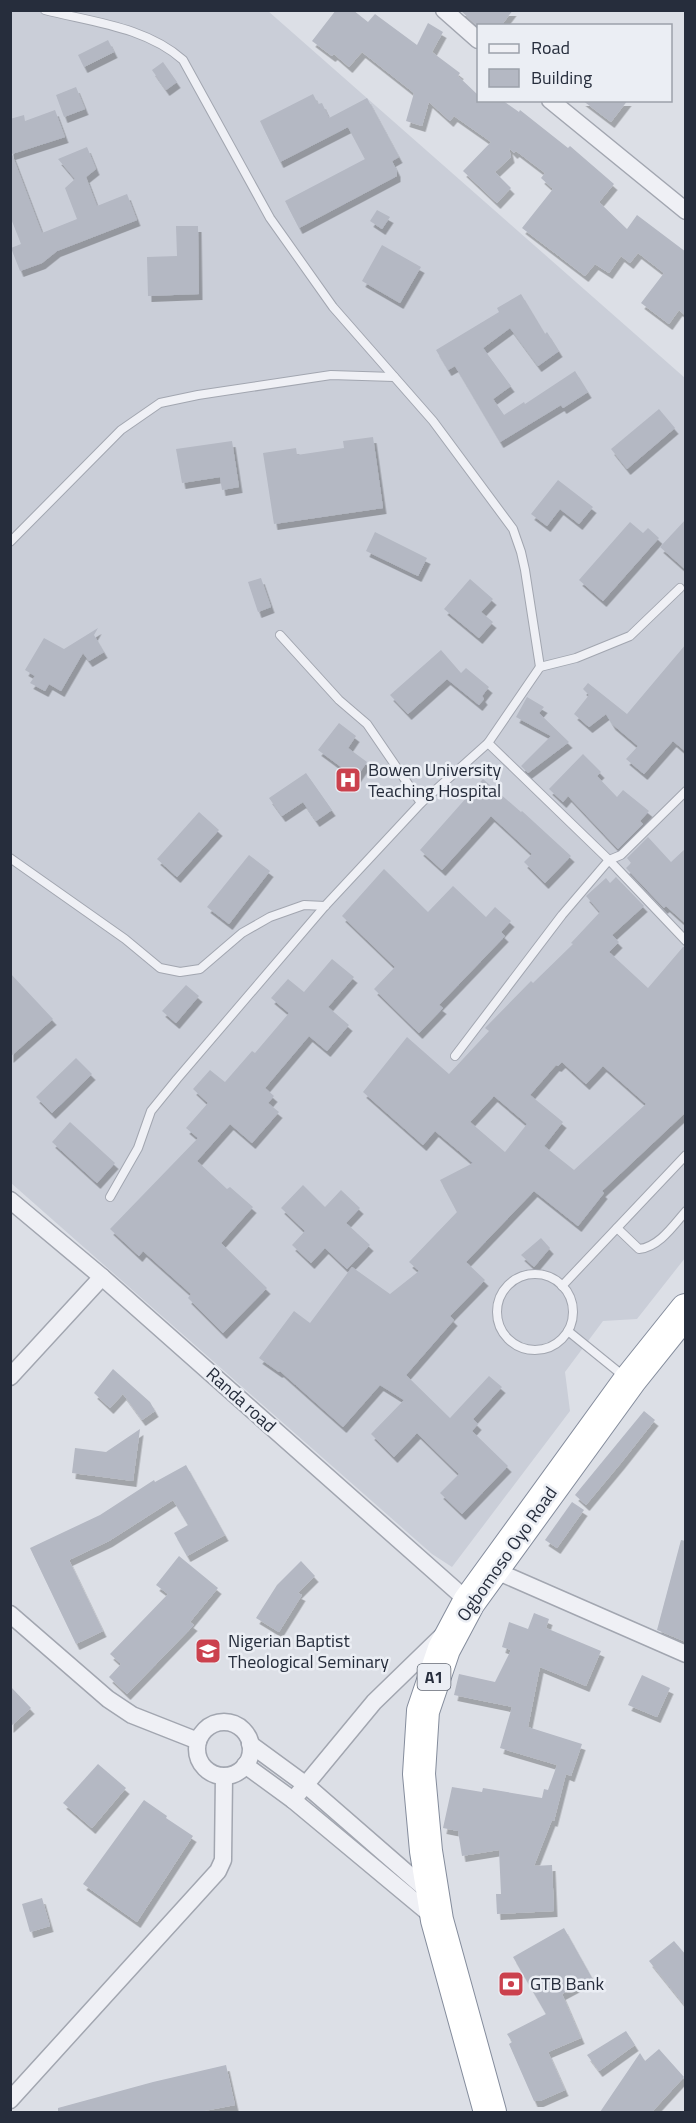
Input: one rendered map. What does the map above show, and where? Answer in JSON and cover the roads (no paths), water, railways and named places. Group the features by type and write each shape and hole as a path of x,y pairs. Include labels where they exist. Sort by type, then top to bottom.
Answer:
{"highway":[{"name":"Ogbomoso Oyo Road","path":"490,2112 435,1908 426,1851 419,1774 423,1711 444,1649 465,1611 630,1380 686,1310"}],"street":[{"path":"444,10 477,39"},
{"path":"552,102 686,211"},
{"name":"Randa road","path":"10,1200 102,1277 465,1611"},
{"path":"10,1377 102,1277"},
{"path":"494,1570 686,1654"},
{"path":"293,1800 374,1702 465,1611"},
{"path":"10,1614 108,1699 132,1715 198,1741"},
{"path":"250,1744 250,1752 245,1765 232,1775 224,1776 215,1774 202,1765 197,1749 198,1741 207,1728 221,1722 229,1723 243,1731 250,1744 306,1785 435,1908"},
{"path":"245,1765 435,1908"},
{"path":"10,2100 219,1871 223,1860 224,1776"}],"lane":[{"path":"45,10 139,33 169,47 183,60 270,218 333,307 408,390 513,529 525,570 540,666"},
{"path":"10,542 121,430 160,403 331,375 394,377"},
{"path":"110,1197 138,1148 151,1111 326,906 421,803 488,742 540,666 576,658 630,636 656,614 680,588"},
{"path":"280,635 339,700 367,724 421,803"},
{"path":"488,742 609,860 686,941"},
{"path":"455,1056 562,915 609,860 621,855 686,791"},
{"path":"10,858 125,939 160,968 180,972 200,969 242,933 270,917 304,905 326,906"},
{"path":"562,1286 686,1155"},
{"path":"616,1228 639,1249 649,1248 686,1211"},
{"path":"535,1274 554,1280 562,1286 572,1303 573,1313 568,1331 554,1345 535,1350 516,1345 502,1331 498,1322 498,1302 508,1285 516,1280 535,1274"},
{"path":"568,1331 630,1380"}],"place":[{"name":"Bowen University Teaching Hospital","path":"348,780"},
{"name":"Nigerian Baptist Theological Seminary","path":"208,1651"},
{"name":"GTB Bank","path":"511,1984"}]}
